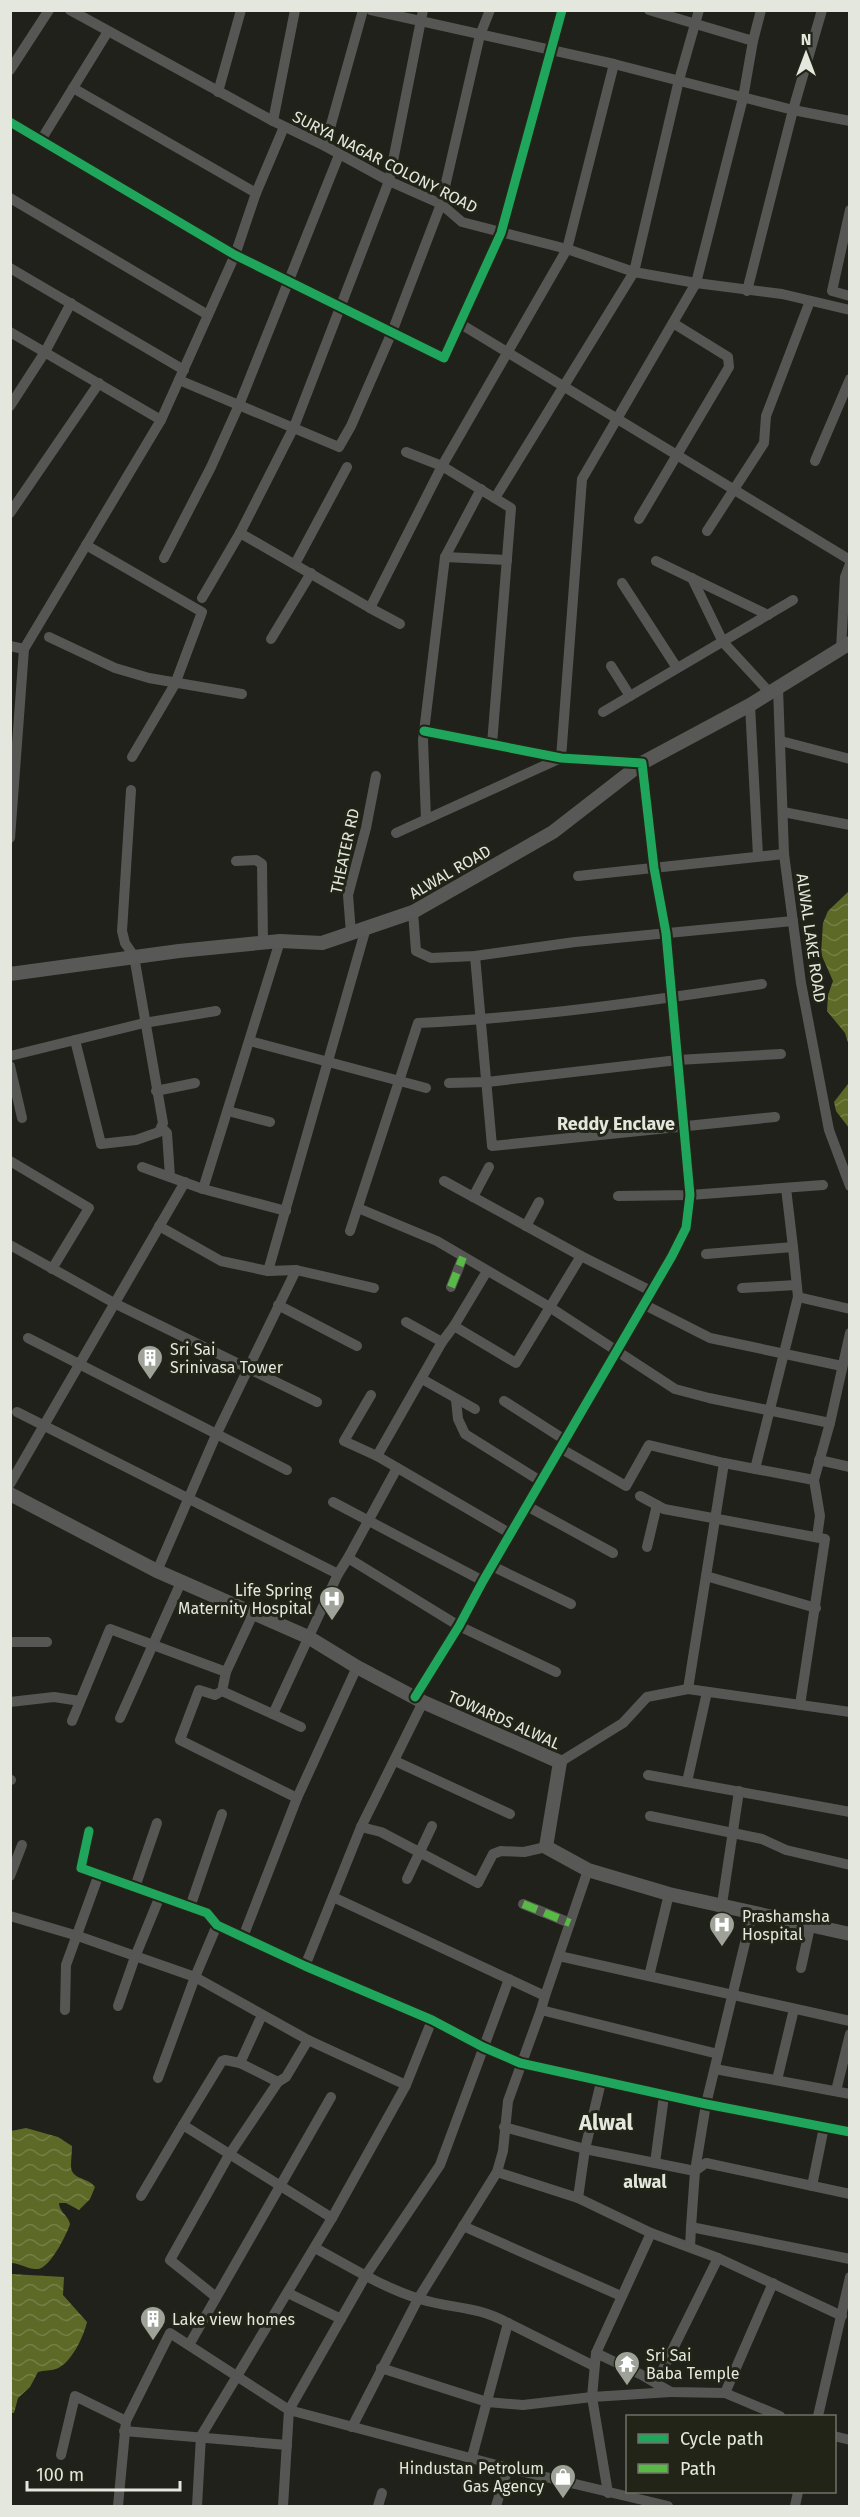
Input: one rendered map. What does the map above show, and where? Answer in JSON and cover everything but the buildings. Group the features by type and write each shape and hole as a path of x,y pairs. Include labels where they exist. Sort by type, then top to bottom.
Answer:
{"main road":[{"name":"ALWAL ROAD","path":"10,974 134,956 280,941 322,943 413,912 553,832 642,763 750,705 845,646"},
{"name":"TOWARDS ALWAL","path":"10,1494 157,1571 308,1637 357,1667 419,1699 560,1762 546,1846"},
{"path":"546,1846 588,1870 669,1894 849,1934"}],"street":[{"path":"10,70 49,10"},
{"name":"SURYA NAGAR COLONY ROAD","path":"70,10 107,33 284,127 326,146 389,181 441,204 462,222 567,249 634,272 747,291 782,294 849,309"},
{"path":"218,92 241,10"},
{"path":"273,121 295,10"},
{"path":"326,146 363,10"},
{"path":"371,10 421,16 480,35 614,64 743,98 849,121"},
{"path":"179,380 339,447 351,426 392,332 441,204 480,35 490,10"},
{"path":"10,122 235,255 444,358 501,233 562,10"},
{"path":"649,10 753,41"},
{"path":"495,498 634,272 679,80 699,10"},
{"path":"561,758 582,479 696,283 743,98 761,10"},
{"path":"747,291 793,110 822,10"},
{"path":"202,598 240,532 294,427 389,181 421,16"},
{"path":"41,140 107,33"},
{"path":"370,608 442,466 567,249 614,64"},
{"path":"73,88 256,193"},
{"path":"10,838 24,649 161,420 235,255 256,193 284,127"},
{"path":"164,558 211,467 239,405 339,155"},
{"path":"10,198 208,315"},
{"path":"849,210 832,291 849,296"},
{"path":"10,268 184,370"},
{"path":"707,531 764,443 766,416 810,301"},
{"path":"10,406 45,352 71,303"},
{"path":"459,323 849,562 844,577 845,646"},
{"path":"639,519 730,362 728,357 673,323"},
{"path":"10,332 161,420"},
{"path":"815,461 849,378"},
{"path":"10,513 99,383"},
{"path":"406,452 442,466 511,508 492,744"},
{"path":"295,564 347,467"},
{"path":"426,819 424,731 445,557 481,489"},
{"path":"240,532 400,624"},
{"path":"86,545 202,612 175,684 132,757"},
{"path":"445,557 507,560"},
{"path":"656,561 768,615"},
{"path":"272,639 311,573"},
{"path":"692,578 723,642 774,691"},
{"path":"622,583 677,668"},
{"path":"603,712 793,600"},
{"path":"49,637 115,668 175,684 242,694"},
{"path":"10,646 24,649"},
{"path":"611,666 630,696"},
{"name":"ALWAL LAKE ROAD","path":"774,691 781,741 784,854 801,983 829,1130 849,1186"},
{"path":"750,705 758,856"},
{"path":"305,1966 361,1827 395,1761 419,1699 483,1581 686,1228 690,1195 666,933 654,868 642,763 561,758 424,731"},
{"path":"781,741 849,759"},
{"path":"396,833 561,758"},
{"name":"THEATER RD","path":"351,933 348,895 366,828 376,776"},
{"path":"132,790 122,931 125,943 134,956 162,1128 167,1138 170,1177"},
{"path":"783,812 849,825"},
{"path":"578,876 784,854"},
{"path":"236,861 256,860 262,864 263,943"},
{"path":"413,912 416,951 431,958 475,956 666,933 793,921"},
{"path":"268,1271 366,928"},
{"path":"203,1189 280,941"},
{"path":"475,956 492,1146 776,1117"},
{"path":"350,1231 418,1023 482,1020 672,998 762,984"},
{"path":"10,1056 144,1023 216,1011"},
{"path":"75,1040 101,1144 136,1140 159,1132 162,1128"},
{"path":"250,1041 426,1088"},
{"path":"449,1083 487,1082 678,1060 781,1054"},
{"path":"10,1066 22,1118"},
{"path":"156,1091 195,1083"},
{"path":"228,1111 270,1122"},
{"path":"10,1161 89,1208 52,1269"},
{"path":"142,1167 203,1189 285,1211"},
{"path":"473,1197 489,1167"},
{"path":"444,1181 580,1256 651,1291"},
{"path":"10,1484 185,1182"},
{"path":"618,1196 690,1195 824,1185"},
{"path":"755,1469 798,1297 786,1188"},
{"path":"526,1226 539,1202"},
{"path":"358,1208 437,1241 548,1306 615,1352 675,1389 831,1423"},
{"path":"159,1226 221,1261 268,1271 296,1270 374,1288"},
{"path":"10,1245 116,1304 317,1402"},
{"path":"706,1254 793,1247"},
{"path":"454,1326 516,1363 580,1256"},
{"path":"451,1287 463,1257"},
{"path":"157,1571 216,1435 296,1270"},
{"path":"376,1456 442,1342 487,1271"},
{"path":"742,1288 796,1285"},
{"path":"798,1297 849,1309"},
{"path":"643,1304 710,1338 842,1366"},
{"path":"279,1305 357,1346"},
{"path":"406,1322 442,1342"},
{"path":"817,1537 820,1516 814,1480 831,1423 849,1333"},
{"path":"28,1338 287,1470"},
{"path":"422,1379 475,1409"},
{"path":"372,1395 344,1442 376,1456 511,1534"},
{"path":"456,1400 458,1419 465,1434 542,1482"},
{"path":"504,1401 562,1444 626,1486 649,1445 724,1463 814,1480"},
{"path":"17,1412 338,1574"},
{"path":"819,1461 849,1467"},
{"path":"688,1689 724,1463"},
{"path":"273,1714 338,1574 397,1468"},
{"path":"640,1496 664,1509 825,1539 800,1704"},
{"path":"333,1502 483,1581"},
{"path":"647,1547 657,1505"},
{"path":"527,1506 613,1553"},
{"path":"348,1558 459,1626 556,1672"},
{"path":"492,1566 571,1604"},
{"path":"706,1576 816,1608"},
{"path":"120,1718 182,1580"},
{"path":"254,1612 226,1671 222,1691 215,1695 199,1690 180,1740 297,1798"},
{"path":"72,1721 110,1629 226,1671"},
{"path":"10,1642 47,1642"},
{"path":"243,1937 297,1798 357,1667"},
{"path":"560,1762 623,1723 647,1696 688,1689 849,1712"},
{"path":"222,1691 301,1727"},
{"path":"687,1782 707,1692"},
{"path":"10,1702 54,1697 80,1701"},
{"path":"395,1761 510,1814"},
{"path":"648,1774 849,1812"},
{"path":"722,1905 739,1791"},
{"path":"190,1907 222,1814"},
{"path":"650,1816 762,1839 786,1850 849,1865"},
{"path":"135,1887 157,1823"},
{"path":"407,1880 432,1826"},
{"path":"361,1827 381,1832 478,1883 493,1854 501,1851 524,1852 546,1846"},
{"path":"89,1831 81,1868 207,1913 217,1925 305,1966 432,2020 483,2047 520,2063 664,2096 849,2132"},
{"path":"10,1876 22,1845"},
{"path":"352,2427 418,2299 497,2172 503,2151 508,2101 588,1870"},
{"path":"65,2010 66,1965 99,1874"},
{"path":"649,1976 669,1894"},
{"path":"118,2006 160,1896"},
{"path":"333,1897 545,1996"},
{"path":"523,1905 570,1923"},
{"path":"690,2247 694,2171 706,2104 752,1914"},
{"path":"10,1916 78,1936 195,1977 308,2040 406,2085"},
{"path":"158,2078 195,1977 217,1925"},
{"path":"801,1968 810,1927"},
{"path":"559,1956 849,2021"},
{"path":"283,2506 289,2410 366,2275 440,2165 509,1980"},
{"path":"777,2080 794,2008"},
{"path":"541,2010 718,2054"},
{"path":"240,2064 262,2015"},
{"path":"197,2506 201,2436 315,2248 406,2085 432,2020"},
{"path":"836,2091 849,2034"},
{"path":"216,2297 170,2260 229,2155 278,2082 286,2077 308,2040"},
{"path":"141,2196 222,2061 240,2064 278,2082"},
{"path":"715,2069 849,2094"},
{"path":"578,2198 585,2149 601,2082"},
{"path":"655,2163 664,2096"},
{"path":"189,2345 331,2097"},
{"path":"183,2125 332,2218"},
{"path":"504,2127 585,2149 694,2171 706,2163 849,2194"},
{"path":"812,2186 824,2127"},
{"path":"497,2172 578,2198 651,2233 718,2258 842,2316"},
{"path":"463,2226 621,2296"},
{"path":"691,2227 849,2259"},
{"path":"608,2493 592,2397 596,2353 651,2233"},
{"path":"315,2248 418,2299 471,2308 508,2323 594,2366"},
{"path":"656,2383 718,2258"},
{"path":"818,2415 849,2277"},
{"path":"725,2392 773,2283"},
{"path":"288,2293 341,2319"},
{"path":"472,2457 508,2323"},
{"path":"118,2506 125,2426 170,2333 236,2378 289,2410 508,2468 668,2506"},
{"path":"596,2353 671,2392"},
{"path":"381,2368 487,2402 523,2405 592,2397 671,2392 725,2392 778,2415"},
{"path":"61,2456 75,2396 125,2426 287,2445"},
{"path":"496,2506 508,2468"},
{"path":"378,2506 382,2493"}],"water":[{"path":"849,891 849,1046 845,1033 827,1011 828,995 833,981 821,954 823,923 828,911"},
{"path":"849,1078 849,1128 836,1111 834,1102 848,1084"},
{"path":"26,2128 58,2137 72,2146 72,2171 95,2187 90,2199 79,2210 66,2203 59,2203 60,2209 70,2224 53,2257 38,2269 11,2263 11,2131"},
{"path":"11,2274 64,2277 63,2295 87,2322 72,2356 56,2369 38,2372 30,2387 18,2398 14,2413 11,2413"}],"marked path":[{"path":"451,1287 463,1257"},
{"path":"523,1904 570,1923"}],"cycle path":[{"path":"10,122 235,255 444,358 501,233 562,10"},
{"path":"415,1697 459,1626 672,1256 686,1228 690,1195 666,933 654,868 642,763 561,758 424,731"},
{"path":"89,1831 81,1868 207,1913 217,1925 305,1966 432,2020 483,2047 520,2063 706,2104 850,2132"}],"place":[{"name":"Sri Sai Srinivasa Tower","path":"150,1381"},
{"name":"Life Spring Maternity Hospital","path":"332,1622"},
{"name":"Prashamsha Hospital","path":"722,1948"},
{"name":"Lake view homes","path":"153,2342"},
{"name":"Sri Sai Baba Temple","path":"627,2387"},
{"name":"Hindustan Petrolum Gas Agency","path":"563,2500"}],"district":[{"name":"Reddy Enclave","path":"616,1124"},
{"name":"Alwal","path":"606,2122"},
{"name":"alwal","path":"645,2182"}]}
